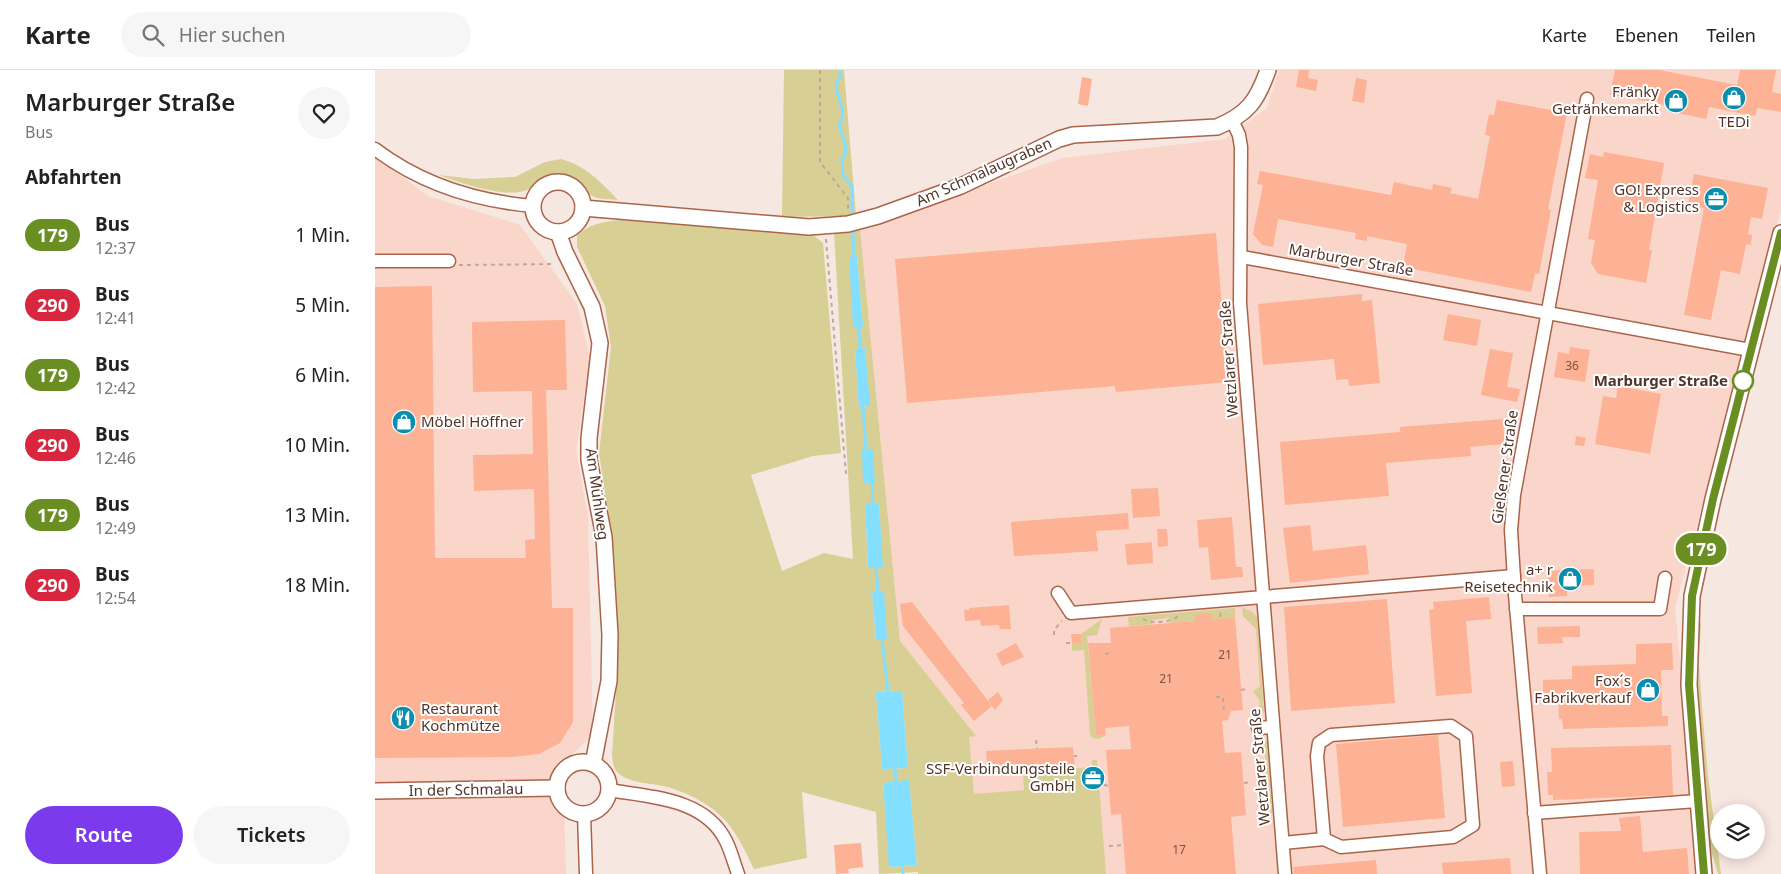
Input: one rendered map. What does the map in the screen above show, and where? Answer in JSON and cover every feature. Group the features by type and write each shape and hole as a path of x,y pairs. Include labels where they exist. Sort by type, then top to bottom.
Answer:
{"main road":[{"name":"Am Schmalaugraben","path":"583,208 809,227 848,224 878,216 961,186 1059,139 1073,135 1217,127 1233,120 1248,109 1259,94 1268,70"},
{"path":"555,183 563,183 577,192 583,208 578,222 573,227 558,232 540,224 534,213 533,206 540,190 555,183"},
{"name":"Am Mühlweg","path":"558,232 565,252 592,306 600,342 589,438 589,460 604,537 608,580 609,681 593,764"},
{"path":"1704,874 1689,685 1692,596 1697,565 1781,233"},
{"path":"576,763 593,764 605,775 609,790 607,798 598,809 584,814 568,809 559,796 557,788 562,772 576,763"},
{"name":"In der Schmalau","path":"375,791 557,788"}],"street":[{"name":"Gießener Straße","path":"1539,874 1511,530 1514,495 1587,100"},
{"name":"Wetzlarer Straße","path":"1233,120 1241,147 1240,304 1285,874"},
{"path":"375,148 400,167 420,177 469,195 506,203 533,206"},
{"name":"Marburger Straße","path":"1241,257 1750,350"},
{"path":"375,261 452,263"},
{"path":"1058,593 1071,613 1514,576"},
{"path":"1516,609 1660,609 1665,578"},
{"path":"1283,843 1324,839 1341,847 1453,837 1473,825 1466,736 1451,726 1331,735 1319,743 1317,756 1324,839"},
{"path":"1254,728 1273,727"},
{"path":"609,790 676,802 697,810 718,827 726,841 738,874"},
{"path":"1534,813 1697,801"},
{"path":"584,814 586,874"}],"path":[{"path":"820,70 820,162 848,198 848,224"},
{"path":"825,226 846,474"},
{"path":"452,263 555,264"},
{"path":"1220,611 1221,619"},
{"path":"1054,635 1054,630 1071,613"},
{"path":"1149,622 1173,620 1179,614"},
{"path":"1066,643 1072,643"},
{"path":"1105,654 1112,653"},
{"path":"1241,690 1246,689"},
{"path":"1216,697 1223,697 1225,712"},
{"path":"1036,740 1037,749"},
{"path":"1244,783 1252,782"},
{"path":"1104,785 1109,786"},
{"path":"1109,846 1124,845"}],"shaded area":[{"path":"784,70 844,70 856,216 782,217"},
{"path":"1279,70 1781,70 1781,211 1675,607 1700,874 927,874 900,641 860,229 1062,158 1225,139 1267,108"},
{"path":"375,156 428,196 520,225 577,304 590,357 576,450 588,517 593,735 563,762 566,874 375,874"},
{"path":"561,159 586,170 618,200 590,195 571,178 560,175 547,178 529,189 509,193 484,189 439,175 474,179 515,177 545,162"},
{"path":"621,220 812,234 823,243 841,453 813,456 751,475 782,571 824,553 853,559 834,232 860,229 900,641 976,736 969,737 974,794 1024,790 1023,773 1092,767 1092,760 1097,760 1106,874 918,874 918,872 879,874 876,812 802,792 807,858 754,869 731,828 721,816 708,806 694,797 679,791 633,781 616,771 612,755 616,692 615,573 610,524 599,453 611,347 605,306 577,247 577,236 587,228 597,224","holes":["857,256 863,327 853,327","865,348 869,406 859,407 855,349","865,503 879,504 882,568 868,568","884,592 876,640 872,593","902,691 908,768 882,769 876,692","909,781 917,865 890,867 883,783"]},
{"path":"1242,607 1257,617 1264,713 1256,714 1260,703 1253,692 1260,686 1256,629 1243,616"},
{"path":"1235,608 1235,618 1170,623 1169,618 1152,620 1153,624 1129,626 1128,617"},
{"path":"1102,619 1097,635 1087,636 1096,736 1106,735 1099,739 1093,738 1090,735 1084,650 1072,651 1072,644 1082,643 1081,634"},
{"path":"1697,623 1701,623 1699,664 1712,804 1710,804 1710,848 1708,841 1696,669"},
{"path":"1264,741 1267,741 1272,813 1270,814"},
{"path":"1713,859 1719,859 1721,874 1718,874"}],"water":[{"path":"857,256 863,327 853,327 849,257"},
{"path":"865,348 870,406 859,407 855,349"},
{"path":"873,449 875,483 863,483 862,450"},
{"path":"865,503 879,503 883,568 868,568"},
{"path":"872,592 884,592 887,639 876,640"},
{"path":"902,691 908,768 882,769 876,692"},
{"path":"909,780 917,865 889,867 883,783"}],"building":[{"path":"1299,70 1309,70 1308,78 1318,80 1316,91 1296,87"},
{"path":"1615,70 1659,70 1737,85 1740,70 1776,70 1772,92 1781,94 1781,112 1757,108 1755,116 1709,107 1706,119 1677,113 1679,108 1610,94"},
{"path":"1082,77 1092,79 1088,106 1078,104"},
{"path":"1356,78 1367,80 1364,103 1352,101"},
{"path":"1497,100 1567,113 1548,209 1551,210 1539,274 1535,273 1531,292 1403,267 1407,244 1367,236 1367,241 1355,239 1356,233 1278,219 1273,247 1262,245 1253,234 1263,185 1257,184 1260,171 1391,195 1394,182 1432,190 1433,184 1452,188 1450,193 1478,199 1490,136 1485,135 1489,114 1494,115"},
{"path":"1604,152 1664,163 1649,250 1652,250 1646,283 1598,274 1591,263 1595,240 1588,239 1598,180 1585,178 1590,154 1603,157"},
{"path":"1694,174 1768,188 1762,219 1751,217 1748,234 1752,235 1751,245 1746,244 1740,274 1721,270 1711,320 1684,315 1704,208 1688,205"},
{"path":"1216,233 1228,382 1116,392 1115,386 907,403 895,259"},
{"name":"Möbel Höffner","path":"432,286 435,558 526,558 525,540 535,539 534,489 474,491 473,455 533,454 532,391 473,392 472,322 565,320 567,390 546,390 552,608 573,608 573,722 560,743 539,754 512,757 375,758 375,287"},
{"path":"1362,294 1362,301 1372,300 1380,383 1349,386 1348,379 1336,380 1334,359 1263,365 1258,304"},
{"path":"1448,314 1481,320 1477,346 1443,340"},
{"path":"1570,347 1590,350 1585,382 1554,377 1558,352 1569,354"},
{"path":"1490,349 1513,353 1507,387 1520,389 1517,402 1481,395"},
{"path":"1618,386 1661,394 1650,454 1595,444 1603,396 1616,398"},
{"path":"1503,419 1505,444 1470,447 1471,456 1386,463 1389,496 1285,505 1280,442 1400,432 1400,427"},
{"path":"1576,436 1586,438 1584,446 1575,445"},
{"path":"1158,488 1160,516 1133,518 1131,489"},
{"path":"1128,513 1129,529 1096,531 1098,551 1014,556 1011,522"},
{"path":"1232,517 1236,567 1242,567 1243,577 1211,580 1208,547 1199,548 1197,520"},
{"path":"1310,525 1313,551 1366,545 1369,574 1290,583 1283,528"},
{"path":"1157,529 1167,529 1168,546 1158,547"},
{"path":"1152,542 1153,563 1127,565 1125,544"},
{"path":"1594,569 1594,585 1567,586 1567,596 1549,597 1548,571"},
{"path":"1489,597 1491,619 1466,621 1472,693 1436,696 1429,610 1434,609 1433,602"},
{"path":"1387,599 1395,703 1291,711 1284,607"},
{"path":"912,602 992,706 974,721 961,705 964,703 903,626 900,604"},
{"path":"1009,605 1011,629 1000,629 999,625 981,626 980,620 965,621 964,610 969,610 969,608"},
{"path":"1212,613 1212,619 1235,618 1243,710 1231,711 1228,720 1222,721 1225,753 1241,752 1246,815 1231,817 1236,874 1126,874 1121,814 1111,815 1106,750 1131,749 1129,726 1105,728 1106,735 1096,736 1088,643 1111,643 1110,628 1195,621 1195,615"},
{"path":"1580,626 1580,637 1562,637 1563,643 1538,644 1537,627"},
{"path":"1071,634 1081,634 1082,643 1072,644"},
{"path":"1016,643 1024,657 1002,666 996,654"},
{"path":"1672,643 1673,670 1661,670 1662,716 1668,716 1668,726 1563,729 1562,719 1559,719 1558,696 1543,696 1543,680 1572,679 1572,666 1636,664 1636,644"},
{"path":"998,692 1003,700 995,710 988,700"},
{"path":"1438,735 1445,818 1343,827 1336,744"},
{"path":"1671,745 1673,795 1553,800 1553,795 1548,795 1547,772 1552,772 1551,748"},
{"path":"1073,747 1075,769 988,775 986,751"},
{"path":"1513,761 1515,786 1502,787 1500,762"},
{"path":"1640,816 1643,852 1687,848 1689,874 1580,874 1579,832 1621,831 1619,818"},
{"path":"861,843 863,867 848,869 849,873 836,874 834,845"},
{"path":"1510,858 1511,874 1443,874 1442,863"},
{"path":"1376,860 1377,874 1294,874 1293,867"}],"waterway":[{"path":"840,70 841,76 836,84 842,110 839,126 846,148 842,160 843,175 852,186 852,212"},
{"path":"853,233 854,256"},
{"path":"859,327 860,348"},
{"path":"863,407 866,450"},
{"path":"872,483 873,503"},
{"path":"876,568 878,592"},
{"path":"882,639 888,691"},
{"path":"895,769 896,781"},
{"path":"902,866 903,873"}],"bus line":[{"name":"179","path":"1704,874 1689,685 1690,612 1697,565 1781,233"}],"place":[{"name":"TEDi","path":"1734,98"},
{"name":"Fränky Getränkemarkt","path":"1676,101"},
{"name":"GO! Express & Logistics","path":"1716,199"},
{"name":"Marburger Straße","path":"1743,381"},
{"name":"Möbel Höffner","path":"404,422"},
{"name":"a+ r Reisetechnik","path":"1570,579"},
{"name":"Fox´s Fabrikverkauf","path":"1648,690"},
{"name":"Restaurant Kochmütze","path":"403,718"},
{"name":"SSF-Verbindungsteile GmbH","path":"1093,778"}]}
